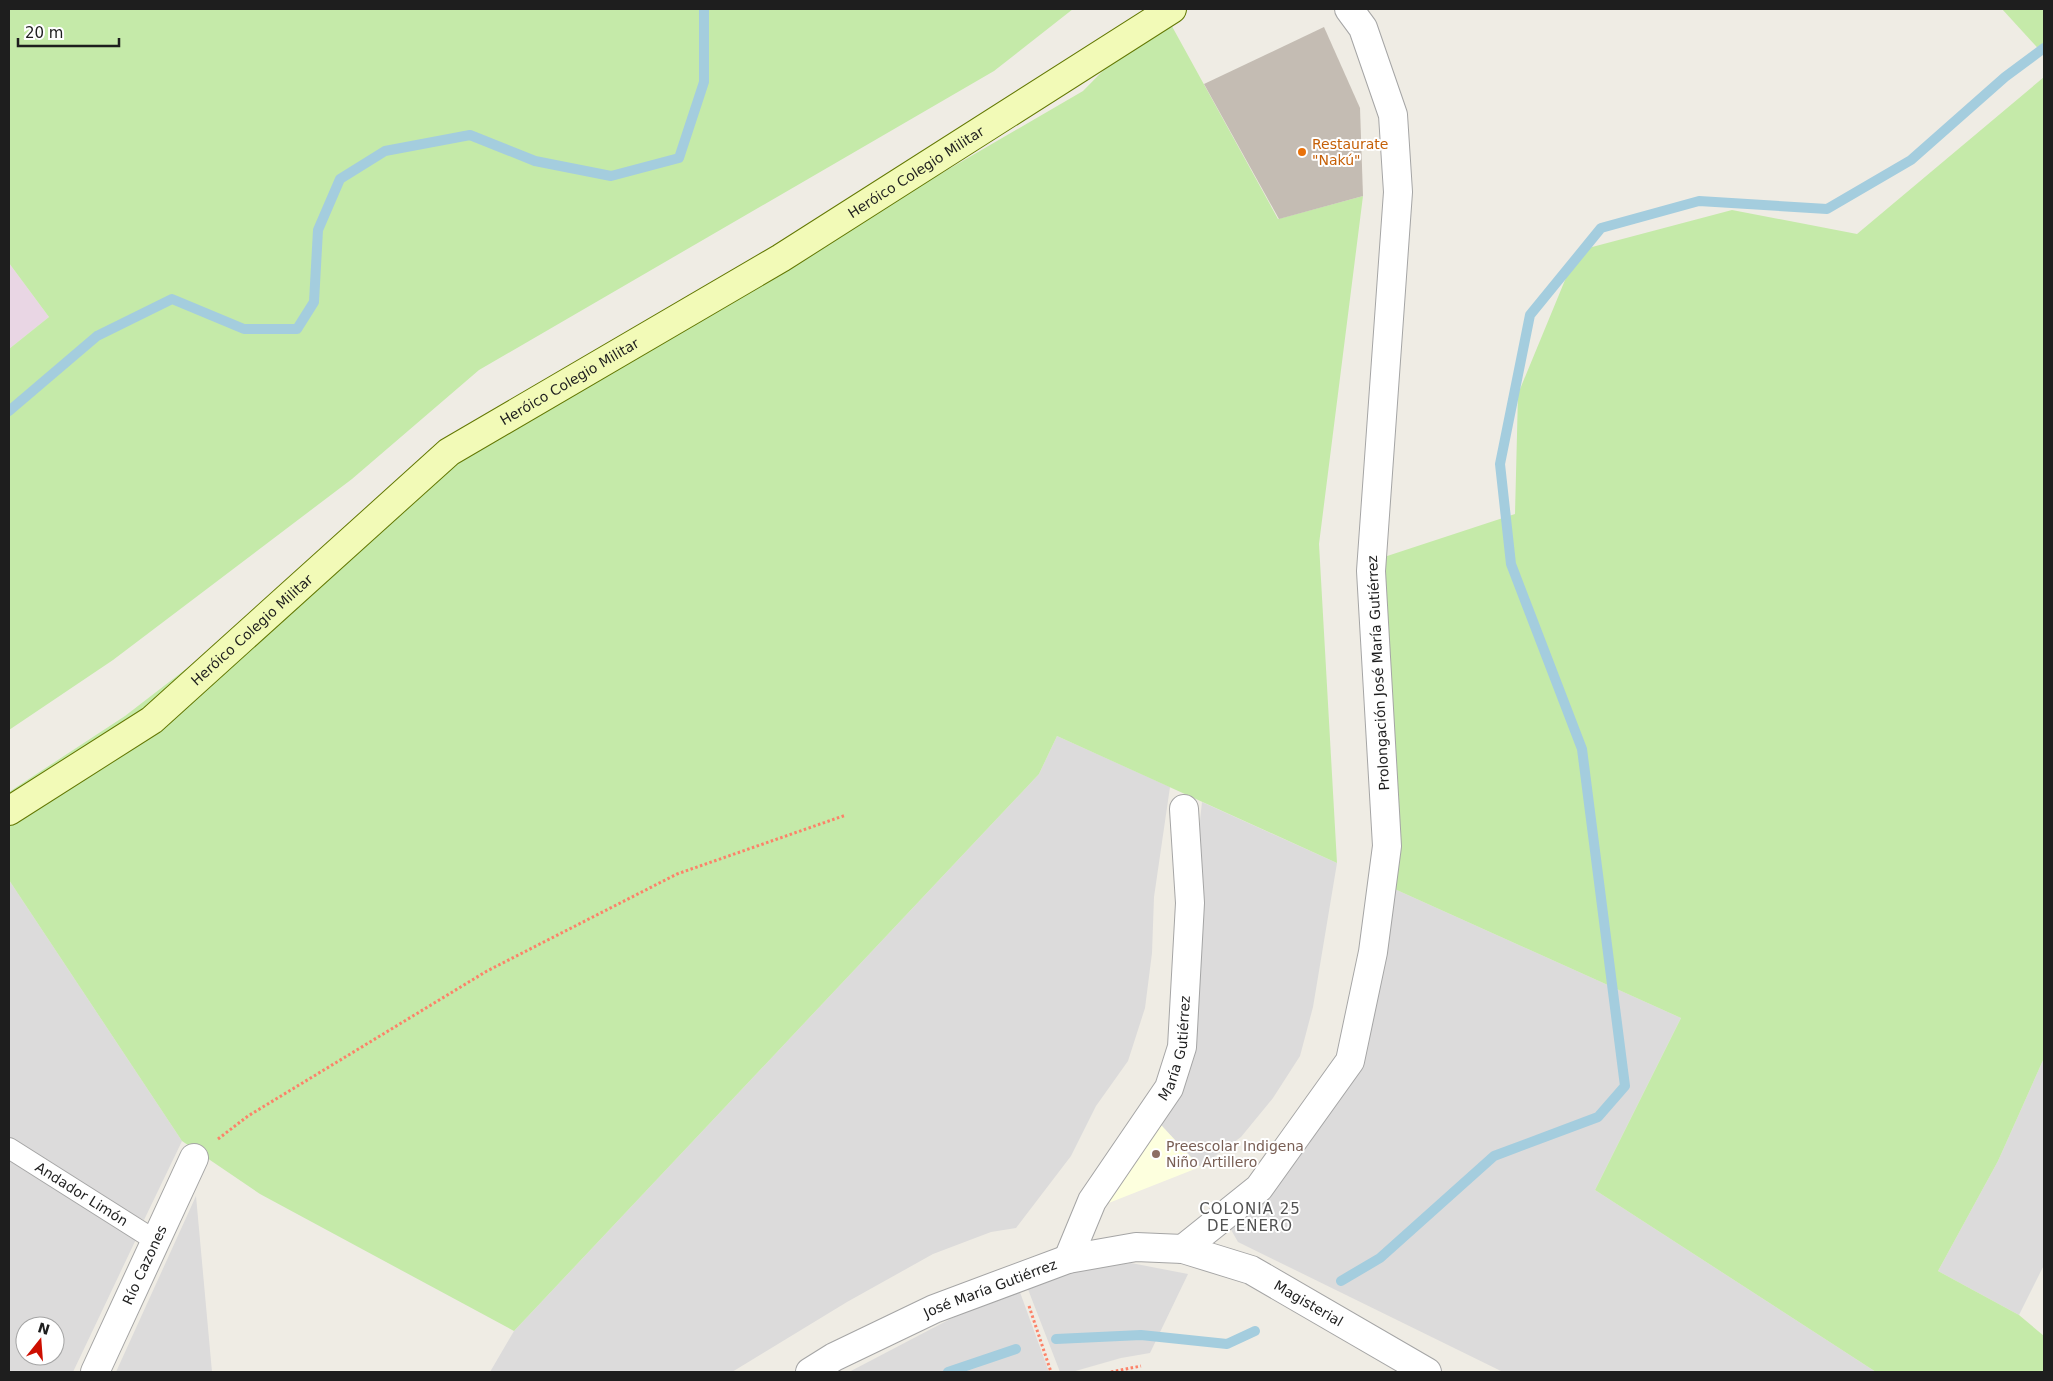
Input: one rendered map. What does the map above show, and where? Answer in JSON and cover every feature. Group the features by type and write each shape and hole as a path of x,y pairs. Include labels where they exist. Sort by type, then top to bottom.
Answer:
{"street":[{"name":"Heróico Colegio Militar","path":"9,811 152,720 449,452 781,258 1172,9"},
{"name":"Prolongación José María Gutiérrez","path":"1183,1249 1259,1188 1350,1062 1373,952 1387,846 1371,571 1398,192 1393,115 1363,28 1349,9"},
{"name":"María Gutiérrez","path":"1068,1259 1092,1200 1169,1088 1182,1047 1190,903 1184,810"},
{"name":"Río Cazones","path":"95,1372 194,1158"},
{"name":"José María Gutiérrez","path":"810,1372 834,1357 934,1310 1068,1259 1136,1247 1183,1249"},
{"name":"Magisterial","path":"1183,1249 1251,1270 1427,1372"}],"lane":[{"name":"Andador Limón","path":"9,1148 156,1241"}],"path":[{"path":"194,1158 248,1116 487,971 676,874 846,815"},
{"path":"1019,1277 1052,1372"},
{"path":"1111,1372 1141,1366"}],"shaded area":[{"path":"9,263 49,317 9,349"},
{"path":"1057,736 1170,787 1154,897 1152,953 1145,1008 1128,1061 1096,1106 1071,1156 1016,1228 991,1232 933,1254 847,1302 732,1372 490,1372 514,1331 1039,774"},
{"path":"1202,802 1337,863 1313,1007 1300,1056 1273,1098 1241,1137 1200,1167 1149,1112 1173,1067"},
{"path":"9,880 182,1141 144,1220 9,1152"},
{"path":"1379,882 1681,1018 1595,1190 1876,1372 1503,1372 1238,1242 1226,1221 1354,1060"},
{"path":"2044,1058 2044,1265 2019,1315 1938,1271 1998,1161"},
{"path":"1149,1112 1200,1167 1096,1208"},
{"path":"9,1160 139,1233 73,1372 9,1372"},
{"path":"196,1196 212,1372 116,1372"},
{"path":"1131,1263 1188,1274 1150,1353 1121,1358 1072,1372 1060,1372 1024,1279"},
{"path":"1017,1284 1049,1372 849,1372"}],"green space":[{"path":"9,9 1073,9 994,71 479,370 352,479 113,660 9,730 9,349 49,317 9,263"},
{"path":"2002,9 2044,9 2044,55"},
{"path":"1163,10 1278,219 1363,196 1319,544 1337,863 1057,736 1039,774 514,1331 260,1194 182,1141 9,880 9,792 125,716 462,456 710,308 1083,91"},
{"path":"2044,77 2044,1058 1998,1161 1938,1271 2019,1315 2044,1336 2044,1372 1876,1372 1595,1190 1681,1018 1379,882 1375,560 1515,514 1518,394 1577,251 1732,210 1857,234"}],"building":[{"name":"Restaurate \"Nakú\"","path":"1324,27 1360,108 1363,196 1279,219 1204,84"}],"waterway":[{"path":"9,411 97,336 172,299 244,329 297,329 314,302 318,230 340,179 385,151 470,135 535,161 611,176 679,158 704,82 704,9"},
{"path":"1341,1281 1380,1258 1494,1156 1598,1117 1625,1086 1582,749 1511,564 1500,464 1530,315 1601,228 1699,201 1827,209 1911,160 2005,77 2044,48"},
{"path":"1056,1339 1141,1335 1227,1344 1255,1331"},
{"path":"948,1372 1016,1349"}],"place":[{"name":"Restaurate \"Nakú\"","path":"1302,152"},
{"name":"Preescolar Indigena Niño Artillero","path":"1156,1154"}],"district":[{"name":"COLONIA 25 DE ENERO","path":"1250,1218"}]}
